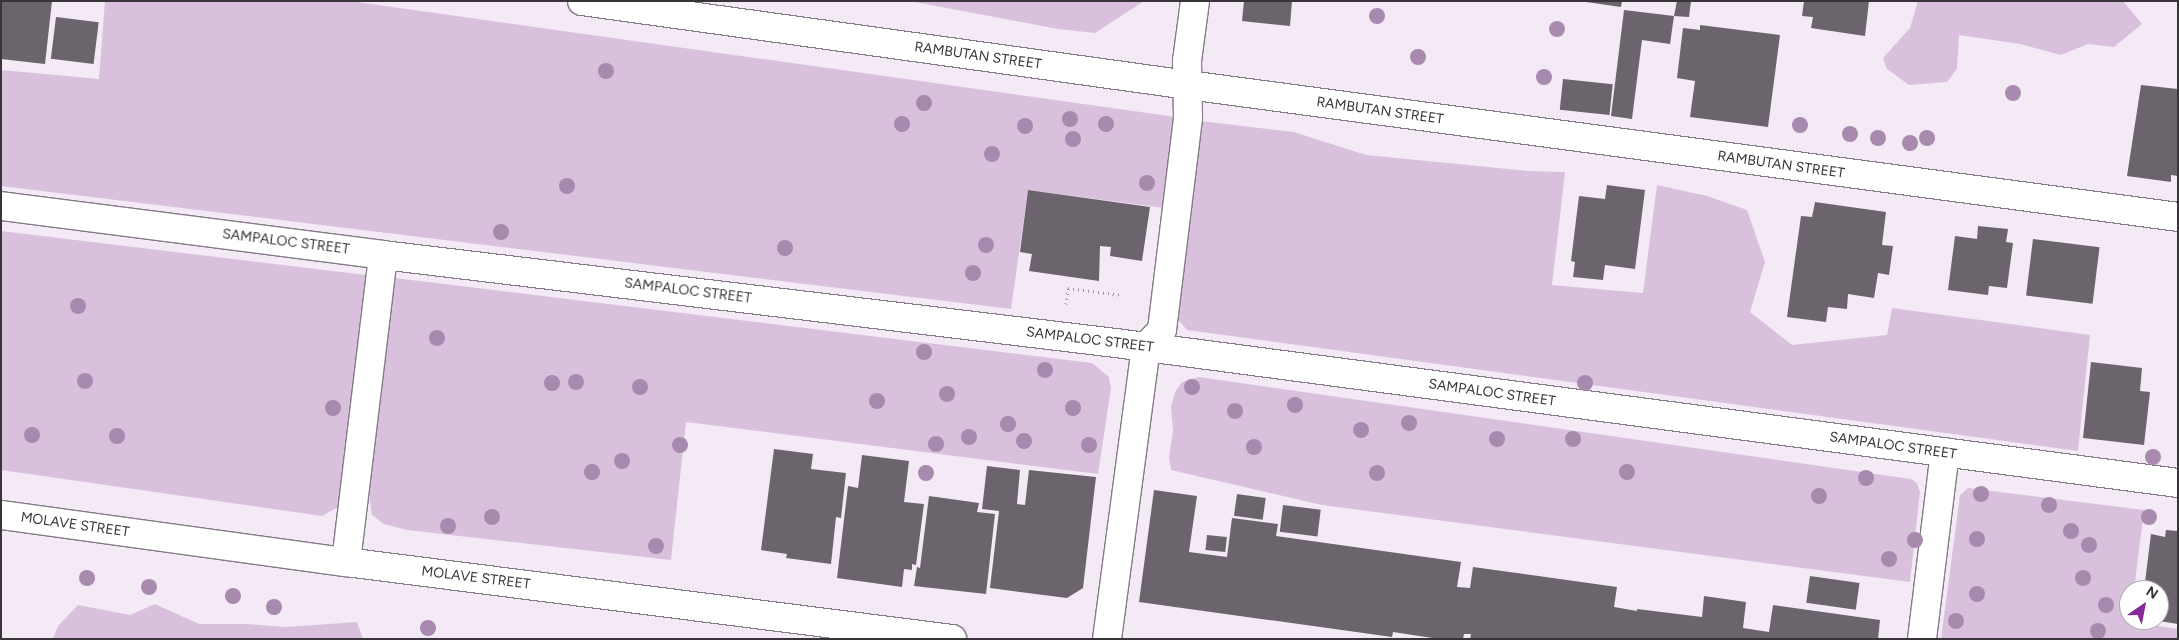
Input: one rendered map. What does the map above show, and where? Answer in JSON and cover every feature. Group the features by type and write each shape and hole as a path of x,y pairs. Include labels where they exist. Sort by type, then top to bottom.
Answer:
{"street":[{"name":"RAMBUTAN STREET","path":"582,1 1188,85 2178,217"},
{"path":"1107,639 1146,347 1162,330 1188,118 1187,61 1195,1"},
{"name":"SAMPALOC STREET","path":"1,206 383,255 1062,336 2178,483"},
{"path":"346,562 383,255"},
{"path":"1922,639 1945,452"},
{"name":"MOLAVE STREET","path":"1,515 346,562 952,639"}],"path":[{"path":"1062,336 1068,288 1122,295"}],"shaded area":[{"path":"105,1 350,1 1176,117 1165,208 1028,190 1011,309 1,186 1,70 99,79"},
{"path":"910,1 1144,1 1095,33 1058,29"},
{"path":"1918,1 2123,1 2142,24 2114,47 2088,44 2061,55 2020,44 1959,35 1957,69 1947,82 1909,85 1887,69 1883,58 1910,28"},
{"path":"1201,121 1294,132 1366,155 1528,171 1565,172 1552,285 1643,293 1657,185 1707,196 1747,210 1765,262 1750,312 1792,345 1887,335 1892,308 2090,335 2078,451 1187,330 1176,317"},
{"path":"1,231 366,275 340,506 322,516 1,470"},
{"path":"395,278 1092,363 1109,377 1111,388 1098,474 686,422 671,560 407,530 384,524 372,515 368,485"},
{"path":"1199,377 1911,479 1917,483 1920,492 1910,582 1322,505 1171,470 1169,457 1173,431 1171,407 1175,392 1182,382"},
{"path":"1968,488 2144,510 2135,580 2119,580 2119,630 2178,629 2178,639 1941,639 1960,495"},
{"path":"155,604 199,624 247,624 286,627 357,622 363,639 53,639 58,626 78,605 130,615"}],"building":[{"path":"1,1 52,1 45,64 1,59"},
{"path":"1244,1 1292,1 1290,26 1242,21"},
{"path":"1579,1 1622,1 1621,7"},
{"path":"1677,1 1691,1 1689,17 1674,16"},
{"path":"1804,1 1869,1 1865,36 1811,28 1813,17 1802,16"},
{"path":"1624,10 1674,16 1670,44 1642,40 1632,119 1611,116"},
{"path":"56,17 99,22 94,64 51,59"},
{"path":"1700,25 1780,35 1768,127 1690,117 1695,81 1677,78 1683,28 1700,30"},
{"path":"1563,79 1613,84 1609,115 1560,110"},
{"path":"2141,85 2178,89 2178,176 2171,175 2171,182 2127,176"},
{"path":"1607,185 1645,190 1635,269 1605,265 1603,280 1573,277 1575,262 1571,261 1579,196 1605,199"},
{"path":"1028,190 1150,207 1142,261 1110,256 1111,247 1100,246 1099,281 1029,271 1032,254 1020,252"},
{"path":"1815,202 1886,212 1882,245 1893,246 1889,275 1878,273 1874,298 1848,294 1847,309 1828,307 1826,322 1787,317 1801,216 1812,217"},
{"path":"1978,226 2008,229 2006,242 2013,243 2007,288 1989,286 1988,295 1948,290 1955,236 1977,239"},
{"path":"2033,239 2100,247 2093,304 2026,296"},
{"path":"2091,362 2142,368 2140,391 2150,392 2144,445 2083,438"},
{"path":"774,449 813,454 811,469 846,473 841,518 836,517 831,564 786,558 787,554 761,550"},
{"path":"862,455 909,461 904,502 924,504 916,565 912,564 912,570 904,569 902,587 837,578 848,486 858,488"},
{"path":"987,466 1020,470 1017,504 1025,505 1029,470 1096,477 1083,588 1067,598 990,588 999,511 982,509"},
{"path":"1154,490 1197,496 1189,552 1227,557 1232,518 1278,524 1276,536 1461,562 1457,587 1470,588 1473,567 1617,587 1614,607 1637,611 1637,609 1702,617 1704,596 1746,602 1743,628 1769,632 1773,605 1880,620 1878,639 1470,639 1471,634 1464,634 1463,639 1439,639 1393,632 1392,637 1139,602"},
{"path":"1237,494 1266,498 1263,520 1234,516"},
{"path":"929,496 979,503 977,512 995,514 986,594 914,586 917,567 920,568"},
{"path":"1283,505 1321,510 1317,536 1280,532"},
{"path":"2166,530 2178,531 2178,624 2169,623 2169,580 2145,580 2151,534 2165,537"},
{"path":"1207,535 1227,537 1225,552 1205,550"},
{"path":"1810,576 1860,583 1856,610 1806,603"}]}
